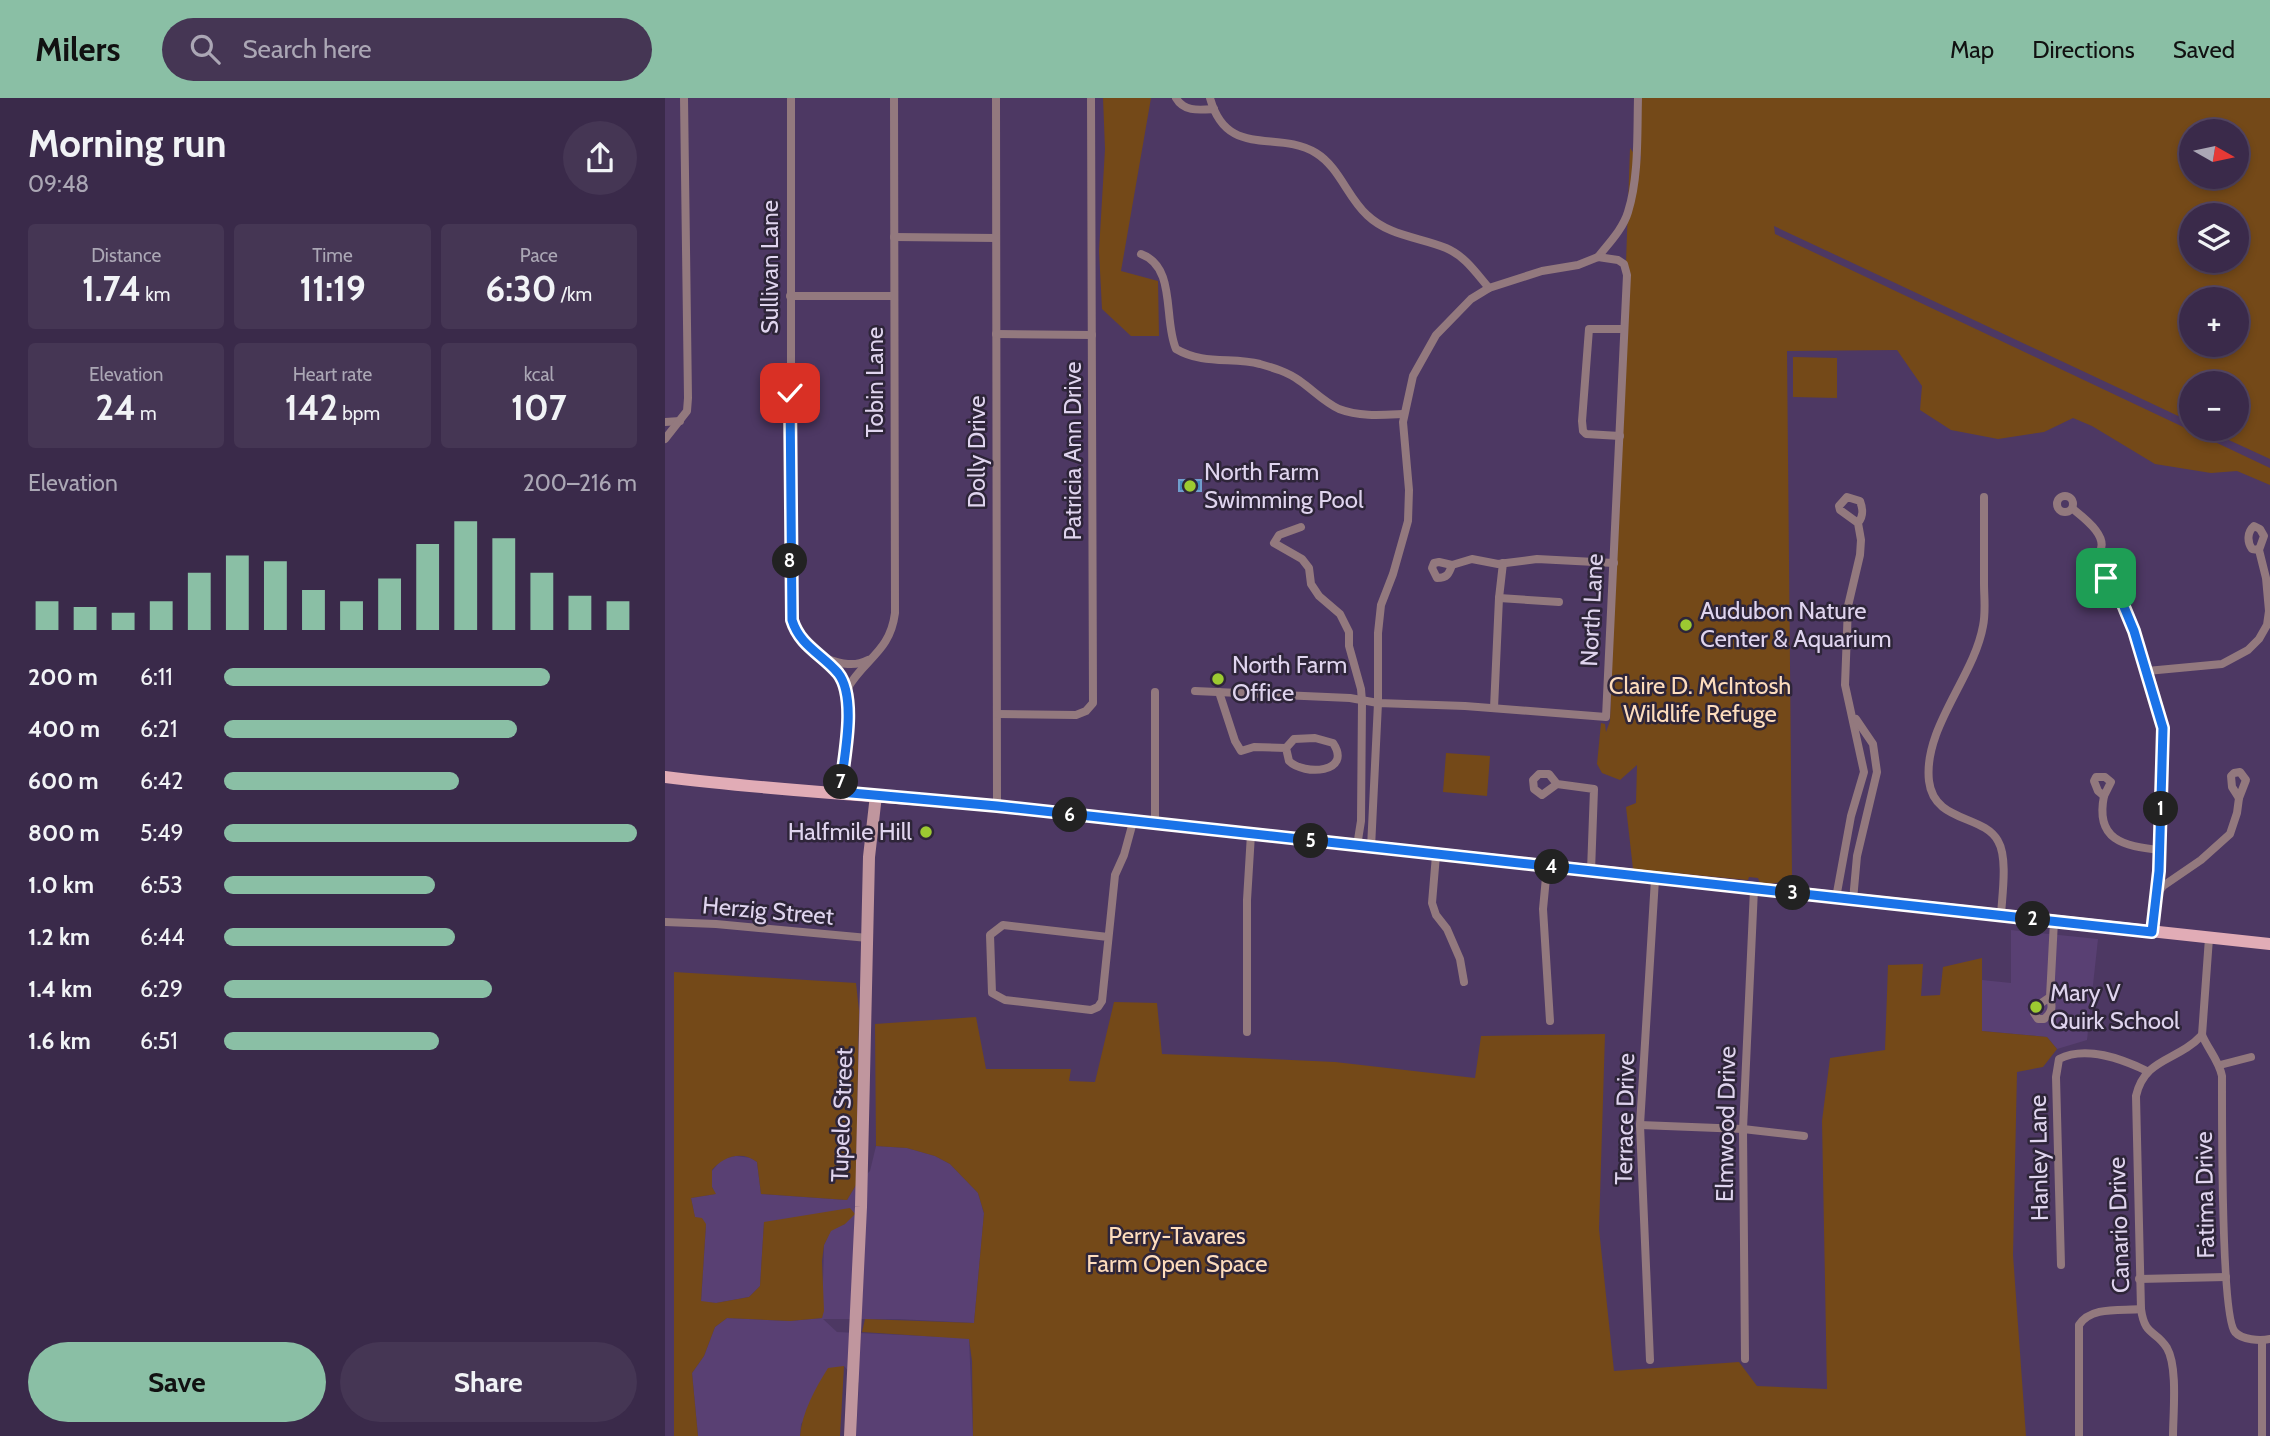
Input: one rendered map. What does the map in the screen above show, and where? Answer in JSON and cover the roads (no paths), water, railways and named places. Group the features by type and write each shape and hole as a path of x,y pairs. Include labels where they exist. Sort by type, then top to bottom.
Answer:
{"main road":[{"path":"665,777 716,784 876,794 997,806 2270,944"},
{"name":"Tupelo Street","path":"850,1436 861,1206 869,857 876,794"}],"street":[{"path":"665,439 687,411 688,398 684,98"},
{"name":"Sullivan Lane","path":"791,98 792,620 797,634 838,674 847,689"},
{"name":"Tobin Lane","path":"847,689 860,670 888,640 895,613 894,98"},
{"name":"Dolly Drive","path":"996,98 997,806"},
{"name":"Patricia Ann Drive","path":"997,714 1076,715 1089,709 1093,703 1091,98"},
{"path":"1176,98 1180,105 1186,108 1213,109"},
{"path":"1210,98 1213,109 1237,137 1298,145 1318,154 1369,217 1383,227 1435,244 1458,255 1489,288"},
{"path":"1371,848 1381,605 1393,574 1409,509 1403,414 1413,376 1436,335 1471,299 1489,288 1542,271 1579,265 1598,257 1617,233 1628,212 1634,188 1639,98"},
{"path":"894,237 996,238"},
{"path":"1141,254 1154,262 1162,276 1166,288 1170,331 1176,349 1203,359 1258,363 1284,371 1324,400 1347,412 1372,416 1403,414"},
{"name":"North Lane","path":"1195,691 1350,698 1378,703 1494,708 1607,718 1627,275 1624,264 1618,260 1598,257"},
{"path":"790,296 894,296"},
{"path":"1620,436 1585,434 1582,421 1589,329 1624,329"},
{"path":"996,334 1092,335"},
{"path":"665,422 680,421"},
{"path":"1984,497 1983,626 1970,664 1932,749 1929,781 1932,794 1940,804 1951,813 1989,831 1998,839 2003,866 2001,915"},
{"path":"2073,509 2085,519 2101,540 2098,555 2086,566 2082,580 2086,585 2094,586 2106,578"},
{"path":"1836,898 1851,816 1862,779 1861,757 1845,685 1848,606 1860,555 1858,523"},
{"path":"1301,527 1279,535 1274,542 1302,559 1309,568 1311,584 1319,596 1340,614 1349,632 1349,646 1361,690 1361,821 1357,846"},
{"path":"2147,671 2222,664 2248,650 2259,639 2267,625 2269,611 2266,578 2259,550"},
{"path":"2098,555 2106,578 2128,614 2163,728 2157,896 2152,932"},
{"path":"1452,565 1467,559 1503,563 1538,559 1614,563"},
{"path":"1494,708 1503,563"},
{"path":"1499,598 1559,602"},
{"path":"821,657 842,664 863,663 873,659"},
{"path":"840,792 847,689"},
{"path":"1155,824 1156,692"},
{"path":"1219,692 1235,741 1241,751 1254,747 1286,748"},
{"path":"1850,705 1861,728 1873,744 1876,756 1876,780 1856,863 1853,900"},
{"path":"1294,739 1323,739 1332,743 1338,758 1335,765 1329,768 1301,769 1289,761 1286,748 1294,739"},
{"path":"1862,779 1876,780"},
{"path":"1557,784 1594,789 1591,871"},
{"path":"2104,796 2103,823 2113,838 2133,846 2159,850"},
{"path":"2157,896 2163,886 2201,860 2230,834 2239,798"},
{"path":"1851,816 1866,818"},
{"path":"1108,937 1003,925 991,935 992,993 1005,1000 1091,1010 1098,1007 1102,1002 1115,875 1133,822"},
{"path":"1247,1032 1247,900 1251,834"},
{"path":"1436,855 1433,902 1436,915 1447,929 1460,959 1464,982"},
{"path":"1843,861 1856,863"},
{"path":"1547,867 1543,909 1550,1021"},
{"name":"Terrace Drive","path":"1650,1360 1640,1125 1655,879"},
{"name":"Elmwood Drive","path":"1745,1359 1743,1129 1754,889"},
{"path":"2050,997 2054,921"},
{"name":"Herzig Street","path":"665,922 868,938"},
{"path":"2147,1071 2192,1046 2202,1035 2209,937"},
{"name":"Fatima Drive","path":"2202,1035 2220,1065 2222,1076 2226,1277 2230,1323 2234,1332 2253,1340 2266,1339 2262,1436"},
{"name":"Hanley Lane","path":"2061,1265 2056,1077 2059,1059 2067,1055 2113,1057 2147,1071"},
{"path":"2220,1065 2251,1057"},
{"name":"Canario Drive","path":"2147,1071 2140,1081 2136,1112 2141,1309 2147,1331 2168,1349 2172,1365 2173,1436"},
{"path":"1640,1125 1743,1129 1804,1136"},
{"path":"2139,1279 2226,1277"},
{"path":"2079,1436 2079,1325 2083,1318 2092,1314 2141,1309"}],"water":[{"name":"North Farm Swimming Pool","path":"1179,480 1201,480 1201,491 1179,491"}],"place":[{"name":"North Farm Swimming Pool","path":"1190,486"},
{"name":"Audubon Nature Center & Aquarium","path":"1686,625"},
{"name":"North Farm Office","path":"1218,679"},
{"name":"Halfmile Hill","path":"926,832"},
{"name":"Mary V Quirk School","path":"2036,1007"}],"park label":[{"name":"Claire D. McIntosh Wildlife Refuge","path":"1700,700"},
{"name":"Perry-Tavares Farm Open Space","path":"1177,1250"}]}
